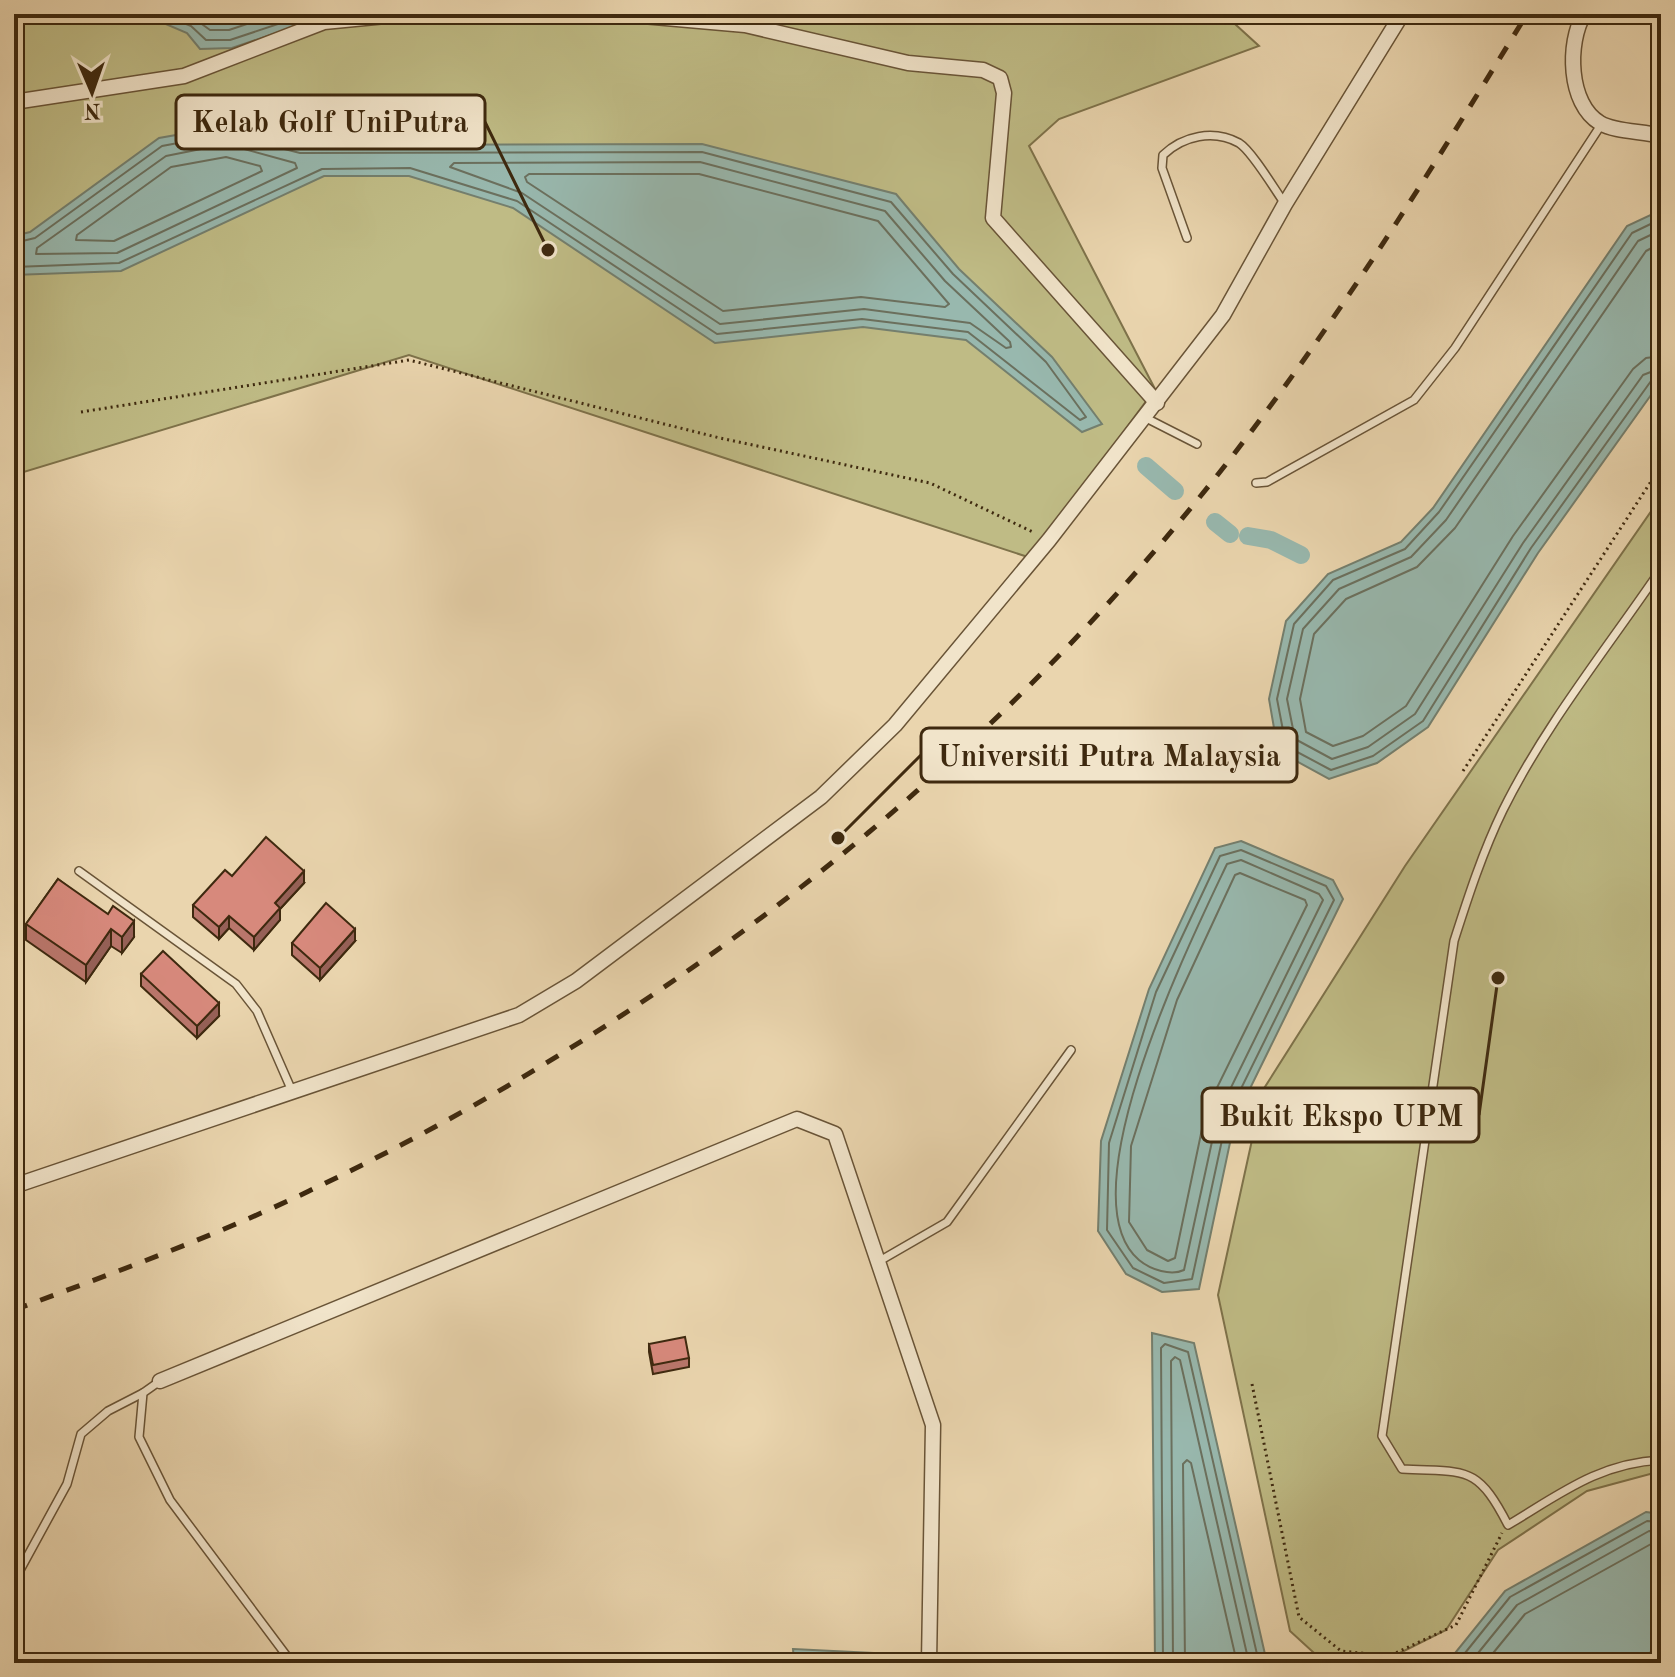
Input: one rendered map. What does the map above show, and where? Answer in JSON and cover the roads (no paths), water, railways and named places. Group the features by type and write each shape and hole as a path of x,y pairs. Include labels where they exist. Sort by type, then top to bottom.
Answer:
{"street":[{"path":"14,24 17,14"},
{"path":"14,102 184,76 324,22 406,14"},
{"path":"620,14 745,25 908,63 983,70 1000,78 1004,93 993,218 1157,403"},
{"path":"14,1186 519,1015 576,981 821,797 895,725 1049,540 1223,315 1285,204 1402,14"},
{"path":"1584,14 1577,26 1573,70 1584,109 1601,125 1661,136"},
{"path":"160,1381 797,1119 835,1134 933,1425 929,1663"}],"lane":[{"path":"1256,483 1267,482 1341,444 1414,400 1463,335 1601,125"},
{"path":"1187,238 1162,168 1163,155 1176,143 1210,134 1241,144 1285,204"},
{"path":"1146,418 1197,444"},
{"path":"1661,569 1537,752 1503,810 1454,941 1382,1436 1402,1469 1458,1473 1477,1478 1492,1493 1508,1525 1601,1470 1631,1462 1661,1460"},
{"path":"79,871 236,984 257,1011 292,1091"},
{"path":"876,1263 947,1222 1071,1050"},
{"path":"14,1581 67,1484 81,1434 108,1411 160,1381"},
{"path":"143,1393 139,1437 170,1500 292,1663"}],"water":[{"path":"153,14 332,14 232,48 200,49 187,33 154,19"},
{"path":"227,126 300,145 702,144 896,194 959,269 1052,357 1102,424 1082,432 966,340 863,327 715,343 513,208 409,176 324,176 121,271 14,275 14,236 30,232 159,138"},
{"path":"1659,211 1661,381 1538,553 1428,727 1377,763 1329,779 1278,751 1269,699 1286,621 1328,574 1401,542 1433,508 1627,226"},
{"path":"1241,841 1333,880 1343,899 1235,1119 1199,1289 1162,1292 1126,1274 1098,1231 1101,1141 1149,989 1215,848"},
{"path":"1152,1333 1194,1343 1267,1663 1155,1663"},
{"path":"1646,1512 1661,1514 1661,1646 1632,1663 1447,1663 1505,1591"},
{"path":"793,1649 893,1654 892,1663 794,1663"}],"waterway":[{"path":"1146,466 1175,491"},
{"path":"1215,522 1230,534"},
{"path":"1248,536 1271,540 1301,555"}],"railway":[{"path":"14,1310 236,1224 445,1122 576,1044 703,960 825,868 941,770 1051,664 1154,552 1250,433 1359,279 1527,14"}],"place":[{"name":"Kelab Golf UniPutra","path":"548,250"},
{"name":"Universiti Putra Malaysia","path":"838,838"},
{"name":"Bukit Ekspo UPM","path":"1498,978"}]}
